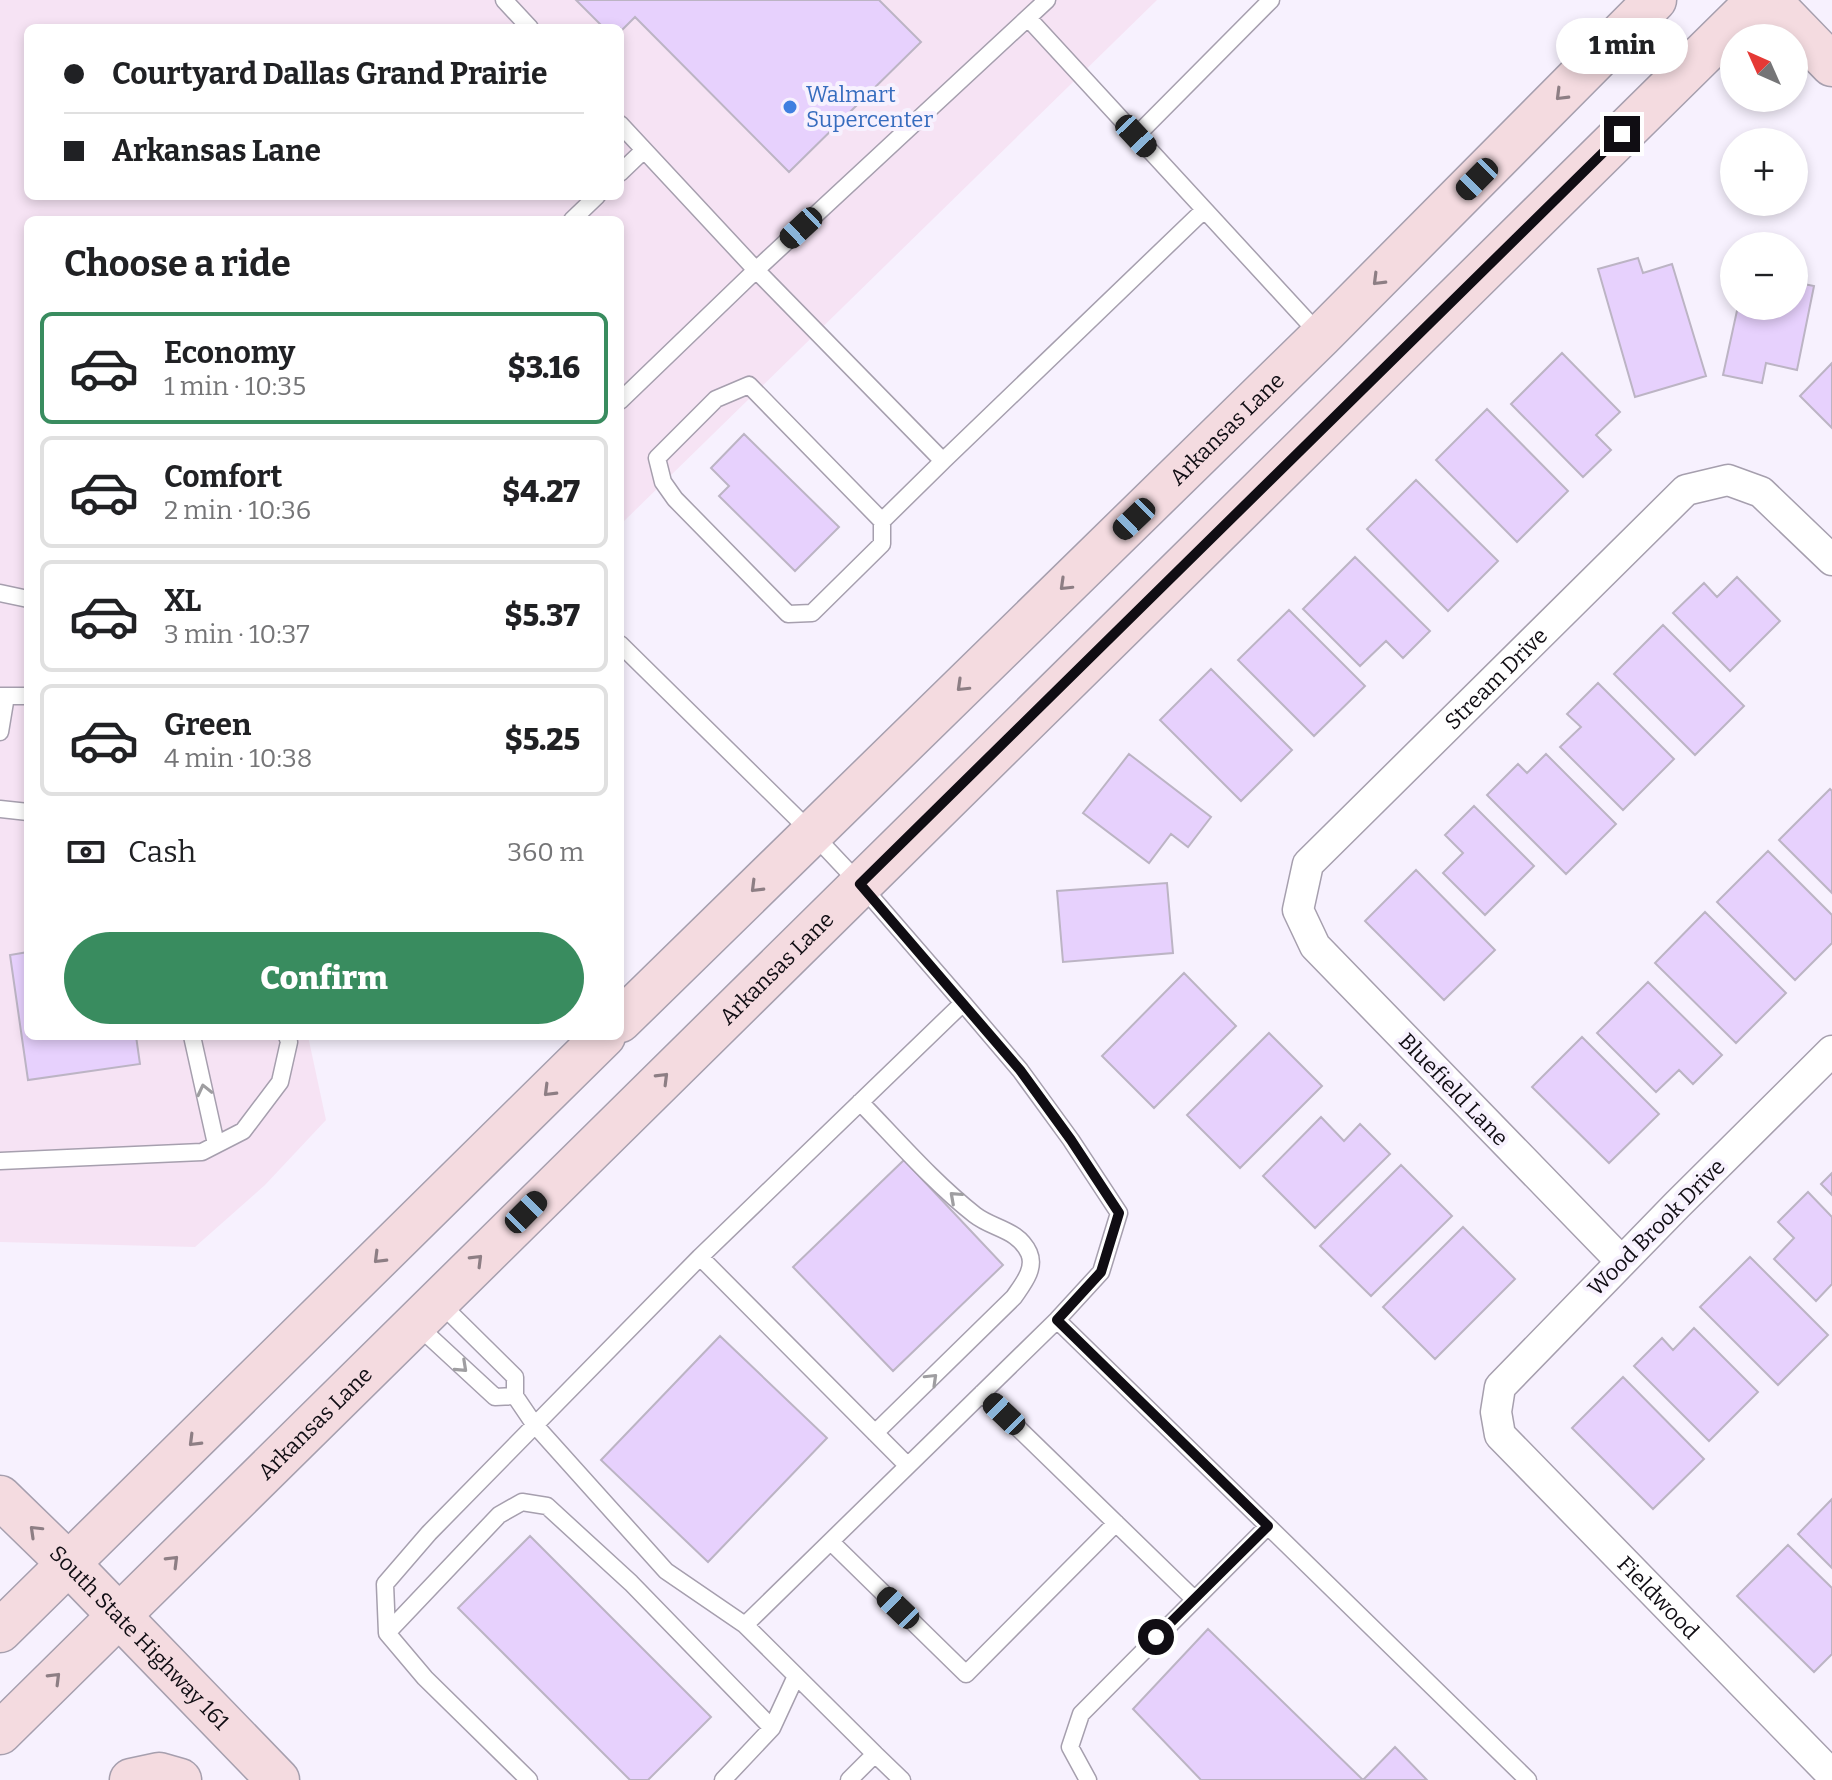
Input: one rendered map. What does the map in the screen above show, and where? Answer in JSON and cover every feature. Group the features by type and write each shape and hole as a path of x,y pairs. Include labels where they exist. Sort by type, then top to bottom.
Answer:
{"main road":[{"name":"Arkansas Lane","path":"624,1017 1321,336 1655,0"},
{"name":"Arkansas Lane","path":"0,1733 1758,0"},
{"path":"1769,0 1832,65"},
{"path":"0,1631 600,1040"},
{"name":"South State Highway 161","path":"0,1497 278,1780"},
{"path":"131,1780 159,1774 180,1780"}],"street":[{"name":"Stream Drive","path":"1298,910 1308,864 1686,490 1728,480 1761,492 1832,560"},
{"name":"Bluefield Lane","path":"1298,910 1315,946 1621,1261"},
{"name":"Wood Brook Drive","path":"1496,1412 1500,1387 1621,1261 1832,1051"},
{"name":"Fieldwood","path":"1496,1412 1500,1435 1832,1775"}],"lane":[{"path":"504,0 526,24"},
{"path":"624,397 1047,0"},
{"path":"1136,136 1271,0"},
{"path":"1028,18 1321,336"},
{"path":"624,128 756,270 943,461"},
{"path":"624,169 644,150"},
{"path":"576,216 593,200"},
{"path":"882,521 749,385 716,399 657,458 663,482 675,499 788,614 812,613 882,544 882,521 1204,210"},
{"path":"0,593 24,598"},
{"path":"624,648 860,884 1020,1070 1119,1213 1101,1272 1057,1320 745,1625"},
{"path":"0,732 3,696 24,696"},
{"path":"0,809 24,812"},
{"path":"529,1780 425,1678 387,1633 385,1584 429,1533 534,1424 700,1257 963,1003"},
{"path":"193,1040 216,1144"},
{"path":"0,1161 202,1152 243,1131 280,1082 288,1040"},
{"path":"860,1102 955,1198 979,1218 1016,1235 1028,1250 1031,1260 1028,1277 1014,1297 875,1433"},
{"path":"700,1257 907,1465"},
{"path":"426,1311 495,1397 515,1396"},
{"path":"426,1311 515,1377 515,1396 534,1424 666,1571 745,1625 902,1780"},
{"path":"1057,1320 1528,1780"},
{"path":"982,1393 1194,1599"},
{"path":"387,1633 499,1515 522,1502 547,1506 631,1583 772,1728"},
{"path":"831,1542 966,1674 1116,1523"},
{"path":"1088,1780 1070,1747 1081,1714 1268,1526"},
{"path":"723,1780 772,1728 796,1676"},
{"path":"849,1780 875,1754"}],"shaded area":[{"path":"0,0 1157,0 624,521 624,216 24,216 24,1040 309,1040 326,1120 265,1185 195,1247 0,1242"}],"building":[{"name":"Walmart Supercenter","path":"576,0 879,0 921,42 789,172 635,17 624,28 624,24 600,24"},
{"path":"1638,258 1643,273 1672,264 1706,376 1635,397 1598,269"},
{"path":"1808,285 1814,286 1808,316"},
{"path":"1735,320 1807,320 1797,370 1766,363 1762,383 1723,375"},
{"path":"1562,353 1620,412 1596,435 1611,450 1583,477 1511,404"},
{"path":"1832,363 1832,428 1800,396"},
{"path":"1487,409 1568,491 1517,542 1436,460"},
{"path":"744,434 839,527 795,571 719,496 729,486 711,468"},
{"path":"1416,480 1498,561 1448,611 1367,529"},
{"path":"1355,557 1430,631 1403,658 1386,641 1360,666 1303,609"},
{"path":"1737,577 1780,621 1730,671 1673,613 1704,583 1717,597"},
{"path":"1289,610 1365,686 1314,736 1238,660"},
{"path":"1663,625 1744,706 1695,755 1614,674"},
{"path":"1211,669 1292,750 1241,801 1160,720"},
{"path":"1598,683 1674,759 1623,810 1560,747 1581,727 1567,714"},
{"path":"1129,754 1211,817 1188,847 1171,834 1149,863 1083,813"},
{"path":"1546,754 1616,824 1566,874 1487,795 1518,764 1527,773"},
{"path":"1830,789 1832,791 1832,893 1779,840"},
{"path":"1474,806 1534,866 1485,915 1443,873 1463,853 1445,835"},
{"path":"1768,851 1832,915 1832,943 1795,980 1717,902"},
{"path":"1416,870 1495,950 1444,1000 1365,921"},
{"path":"1167,883 1173,953 1063,962 1057,891"},
{"path":"1705,912 1786,993 1736,1043 1655,963"},
{"path":"24,953 24,1040 137,1040 140,1064 28,1080 10,955"},
{"path":"1184,973 1236,1026 1154,1108 1102,1056"},
{"path":"1648,982 1722,1055 1693,1084 1679,1070 1656,1092 1597,1033"},
{"path":"1269,1033 1322,1086 1240,1168 1187,1115"},
{"path":"1582,1037 1659,1114 1609,1163 1532,1087"},
{"path":"1321,1117 1344,1141 1360,1124 1390,1154 1315,1228 1263,1176"},
{"path":"904,1160 1003,1265 893,1371 793,1267"},
{"path":"1401,1165 1452,1216 1371,1296 1320,1246"},
{"path":"1832,1173 1832,1195 1821,1184"},
{"path":"1808,1192 1832,1217 1832,1284 1816,1301 1774,1259 1794,1238 1778,1222"},
{"path":"1463,1227 1515,1279 1435,1359 1383,1307"},
{"path":"1750,1257 1828,1335 1778,1385 1700,1307"},
{"path":"1694,1328 1758,1392 1709,1441 1634,1366 1662,1338 1673,1350"},
{"path":"720,1336 827,1438 708,1562 601,1460"},
{"path":"1623,1377 1704,1459 1653,1509 1572,1428"},
{"path":"1832,1499 1832,1568 1798,1534"},
{"path":"530,1536 711,1717 648,1780 630,1780 458,1608"},
{"path":"1788,1545 1832,1588 1832,1654 1814,1672 1737,1596"},
{"path":"1208,1629 1363,1780 1201,1780 1133,1709"},
{"path":"1395,1747 1427,1780 1363,1780"}],"place":[{"name":"Walmart Supercenter","path":"790,107"}],"route":[{"path":"1156,1637 1268,1526 1057,1320 1101,1272 1119,1213 1020,1070 860,884 1622,134"}]}
